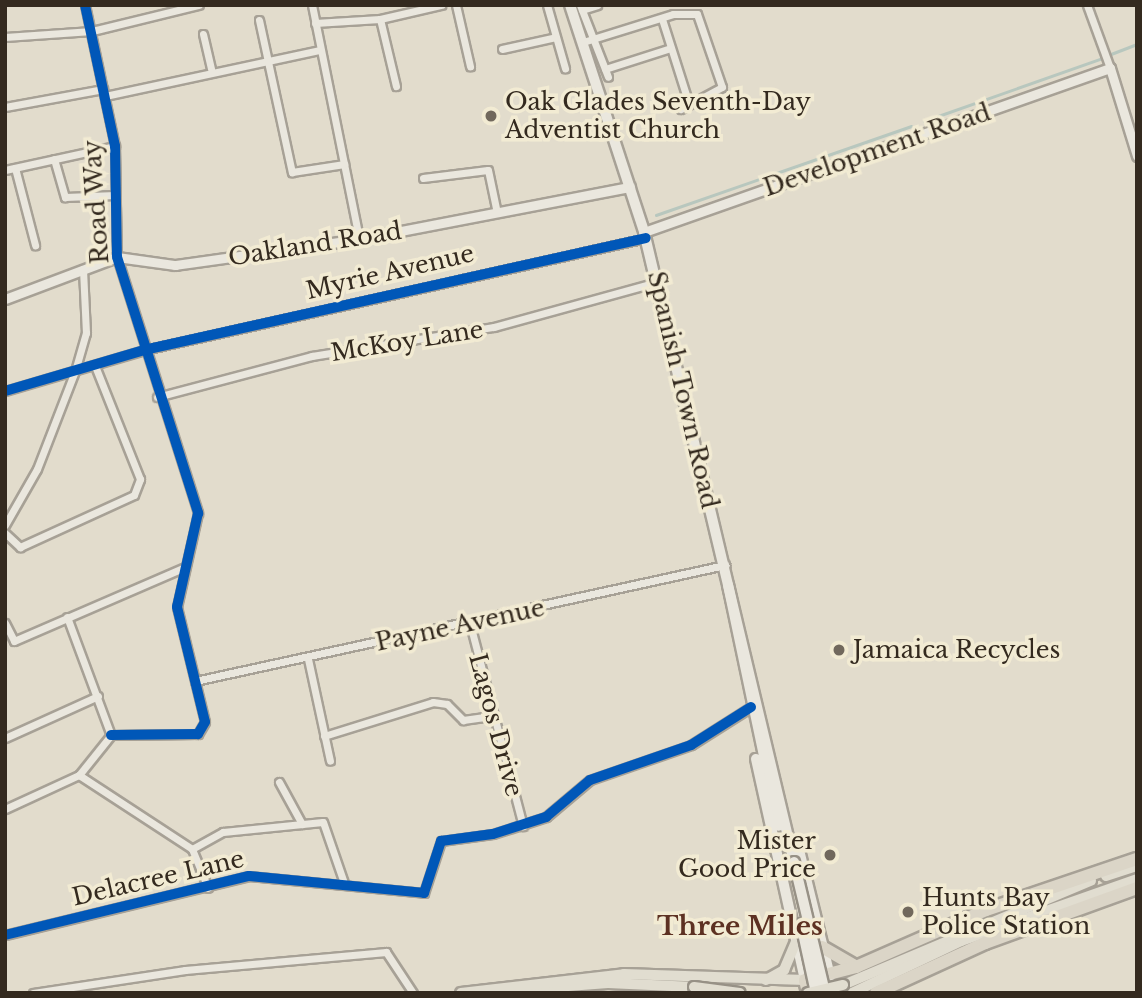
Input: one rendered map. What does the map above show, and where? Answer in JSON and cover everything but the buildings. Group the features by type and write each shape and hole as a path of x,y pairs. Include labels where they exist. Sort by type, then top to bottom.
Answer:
{"highway":[{"path":"807,989 830,976 986,910 1137,859"},
{"path":"876,993 985,943 1137,888"},
{"path":"822,947 856,967"},
{"name":"Spanish Town Road","path":"830,976 834,993"}],"main road":[{"name":"Spanish Town Road","path":"570,5 588,40 645,235 772,757 830,976"},
{"name":"Spanish Town Road","path":"726,570 758,742 825,993"},
{"name":"Spanish Town Road","path":"758,742 762,799 798,937 807,989"},
{"name":"Spanish Town Road","path":"772,757 816,993"},
{"path":"461,993 624,974 807,989 861,978 1137,866"},
{"path":"852,993 961,936 1137,879"},
{"path":"713,993 757,983 784,970 798,937"},
{"path":"490,993 608,983 740,993"}],"street":[{"name":"Road Way","path":"85,5 115,146 117,257 157,397 198,513 183,568 177,622 205,722 198,734 111,735"},
{"path":"5,37 92,31 199,5"},
{"path":"312,5 359,239"},
{"path":"315,23 380,19 441,5"},
{"path":"456,5 470,66"},
{"path":"547,5 565,68"},
{"path":"597,5 581,8 588,40 608,77"},
{"path":"670,5 673,14"},
{"path":"1087,5 1137,156"},
{"path":"588,40 673,14 692,11 701,18 719,90 681,109"},
{"path":"380,19 396,86"},
{"path":"662,19 689,104"},
{"path":"260,20 292,172 344,164"},
{"path":"203,34 212,69"},
{"path":"502,49 556,37"},
{"path":"605,69 671,48"},
{"path":"5,107 104,92 266,57 320,50"},
{"name":"Development Road","path":"645,235 1110,68"},
{"path":"5,170 115,146"},
{"path":"54,159 65,197 115,195"},
{"path":"15,168 35,245"},
{"path":"422,178 488,170 497,213"},
{"name":"Oakland Road","path":"5,299 117,257 175,265 359,239 630,187"},
{"name":"Myrie Avenue","path":"5,391 144,350 645,235"},
{"path":"5,525 37,469 75,371 86,333 83,269"},
{"name":"McKoy Lane","path":"157,397 312,356 494,327 657,282"},
{"path":"5,533 20,547 134,495 140,479 95,366"},
{"path":"5,623 14,641 183,568"},
{"name":"Payne Avenue","path":"195,681 726,570"},
{"path":"5,809 79,775 111,735 67,617"},
{"name":"Lagos Drive","path":"470,624 490,716 523,826"},
{"path":"307,659 330,761"},
{"path":"5,738 98,696"},
{"path":"324,736 433,702 447,704 463,720 490,716"},
{"name":"Delacree Lane","path":"5,934 208,888 249,876 344,883 424,893 441,841 523,826 546,817 590,780 691,745 751,707"},
{"path":"79,775 192,849 208,888"},
{"path":"279,782 299,808 302,824"},
{"path":"192,849 223,832 302,824 327,826 344,883"},
{"path":"33,993 185,970 386,952 413,993"}],"waterway":[{"path":"1111,54 1137,44"},
{"path":"924,121 1100,59"},
{"path":"656,215 911,126"}],"cycle path":[{"path":"85,5 115,146 117,257 198,513 177,607 205,722 198,734 111,735"},
{"path":"5,391 144,350 646,238"},
{"path":"5,935 249,876 424,893 441,841 493,834 546,817 590,780 691,745 751,707"}],"place":[{"name":"Oak Glades Seventh-Day Adventist Church","path":"491,116"},
{"name":"Jamaica Recycles","path":"839,650"},
{"name":"Mister Good Price","path":"830,855"},
{"name":"Hunts Bay Police Station","path":"908,912"}],"district":[{"name":"Three Miles","path":"740,927"}]}
